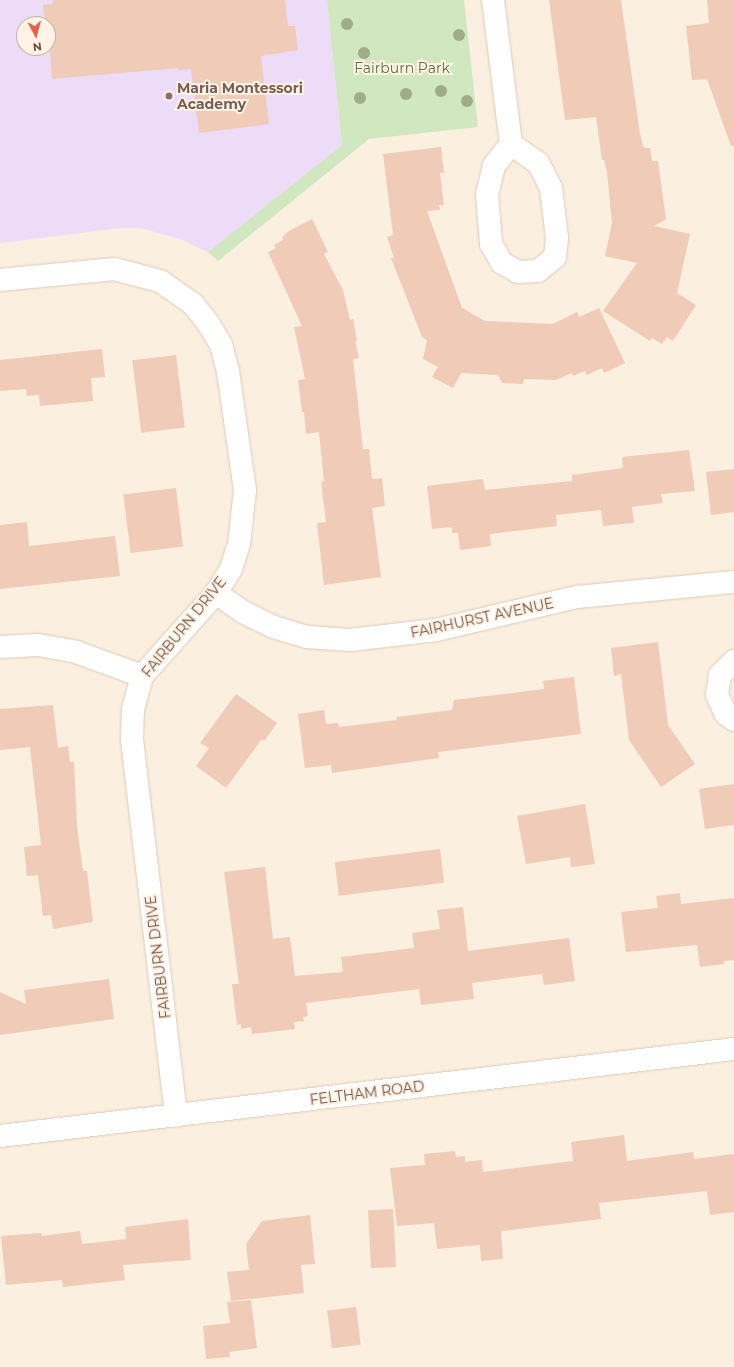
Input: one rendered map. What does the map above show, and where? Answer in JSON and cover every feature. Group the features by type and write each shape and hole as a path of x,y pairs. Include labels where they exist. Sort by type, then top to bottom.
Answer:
{"street":[{"path":"493,0 511,144 494,166 487,194 491,244 502,263 518,272 538,271 555,257 557,238 551,188 538,163 511,144"},
{"name":"FAIRBURN DRIVE","path":"0,280 89,269 126,271 160,281 193,304 208,323 221,345 228,371 245,490 239,544 231,569 216,593 142,676 133,710 132,740 176,1115"},
{"name":"FAIRHURST AVENUE","path":"216,593 242,612 274,627 307,637 350,640 436,630 577,598 734,582"},
{"path":"0,647 38,644 76,652 142,676"},
{"path":"734,661 720,675 717,695 726,714 734,720"},
{"name":"FELTHAM ROAD","path":"0,1136 734,1049"}],"shaded area":[{"name":"Maria Montessori Academy","path":"0,0 327,0 342,145 208,252 180,239 140,228 121,228 0,243"}],"green space":[{"name":"Fairburn Park","path":"327,0 464,0 478,127 369,139 218,261 208,252 342,145"}],"building":[{"path":"53,0 285,0 288,26 295,26 298,50 261,56 269,124 199,133 191,69 178,70 178,68 52,79 50,56 56,56 56,16 44,16 43,5 53,4"},
{"path":"549,0 621,0 640,134 644,148 650,148 652,161 658,161 666,219 654,226 690,234 677,293 696,305 673,341 667,337 662,344 652,338 650,341 603,311 637,263 605,256 612,223 607,172 604,160 602,160 596,117 565,120"},
{"path":"707,0 734,0 734,146 731,146 707,79 692,80 686,26 709,23"},
{"path":"441,147 444,173 440,173 444,205 439,205 440,210 427,211 462,308 485,321 553,324 577,312 579,317 599,308 625,363 604,373 602,368 587,375 585,371 573,376 572,373 556,380 524,379 523,384 502,383 498,375 461,373 453,388 432,377 438,367 423,359 427,340 422,337 391,258 394,258 387,237 393,235 383,154"},
{"path":"312,219 328,252 324,254 343,290 350,320 353,319 357,341 355,341 359,358 353,359 363,449 369,449 372,479 382,478 385,506 372,508 381,577 324,585 317,523 326,522 321,482 324,481 319,432 306,434 304,412 302,412 298,380 305,379 294,327 302,326 268,252 276,248 274,245 283,240 282,237 289,231"},
{"path":"102,349 105,377 91,378 93,401 40,406 39,395 27,396 26,389 0,391 0,360"},
{"path":"176,355 185,427 141,433 132,360"},
{"path":"689,450 695,491 661,494 663,503 632,507 634,523 603,526 601,510 556,515 557,526 490,534 491,546 460,550 458,533 452,533 452,527 432,529 427,486 483,479 485,490 572,481 572,475 623,468 622,457"},
{"path":"734,469 734,512 711,515 706,472"},
{"path":"176,488 183,547 131,553 123,494"},
{"path":"27,522 29,546 115,536 120,576 0,589 0,525"},
{"path":"658,642 668,725 695,764 661,787 629,740 621,674 614,676 611,648"},
{"path":"574,677 581,734 438,752 439,758 332,773 331,765 305,768 298,714 324,710 326,724 338,723 339,727 397,720 396,717 452,710 454,700 544,689 543,681"},
{"path":"236,694 277,723 264,741 262,739 226,788 196,766 209,748 200,743"},
{"path":"53,705 58,748 68,746 70,762 74,762 77,826 83,871 87,871 93,922 53,929 51,915 43,916 38,875 27,876 24,847 41,845 30,747 0,750 0,709"},
{"path":"734,784 734,825 705,829 699,789"},
{"path":"585,804 595,864 571,867 570,857 526,864 517,816"},
{"path":"440,849 444,883 339,896 335,862"},
{"path":"265,867 273,939 290,937 295,976 343,972 341,957 414,948 412,933 440,929 437,910 463,907 468,951 569,938 575,981 544,985 542,974 472,983 474,999 421,1005 419,989 306,1003 308,1016 303,1017 304,1021 294,1022 295,1029 252,1034 251,1027 241,1029 241,1024 237,1025 232,984 239,984 224,872"},
{"path":"680,893 681,904 734,898 734,960 724,961 724,964 700,967 697,945 626,952 621,912 658,908 656,896"},
{"path":"109,979 114,1019 0,1035 0,992 26,1004 24,990"},
{"path":"624,1135 627,1161 693,1152 694,1159 734,1154 734,1212 710,1215 707,1191 599,1203 601,1219 501,1231 503,1259 481,1261 480,1245 437,1249 434,1223 397,1226 390,1168 425,1165 424,1154 455,1151 456,1157 465,1156 465,1162 482,1160 483,1172 573,1161 571,1142"},
{"path":"393,1209 396,1267 371,1268 368,1210"},
{"path":"310,1215 315,1264 301,1265 304,1293 231,1301 227,1272 249,1270 246,1244 262,1221"},
{"path":"188,1219 191,1260 123,1265 125,1280 63,1287 62,1280 6,1285 1,1236 41,1233 42,1236 80,1231 82,1244 126,1239 125,1227"},
{"path":"251,1300 257,1348 229,1352 230,1357 206,1359 203,1326 230,1323 227,1302"},
{"path":"356,1307 361,1345 332,1348 327,1311"}],"place":[{"name":"Maria Montessori Academy","path":"169,96"}]}
